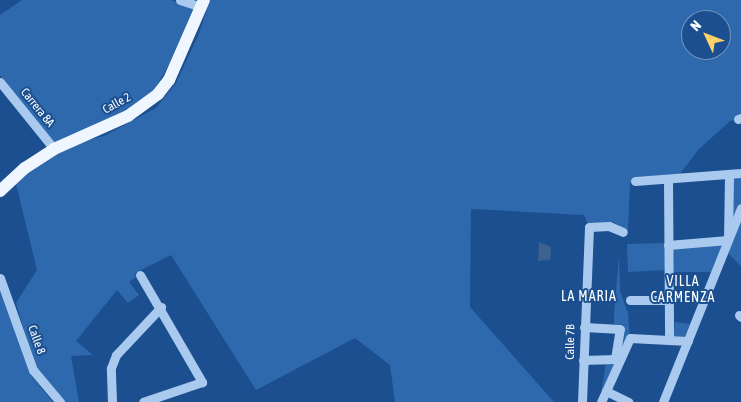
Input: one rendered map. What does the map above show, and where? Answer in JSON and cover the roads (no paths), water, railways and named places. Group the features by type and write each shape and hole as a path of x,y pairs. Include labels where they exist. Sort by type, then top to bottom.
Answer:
{"main road":[{"name":"Calle 2","path":"0,191 25,168 54,149 128,116 158,94 169,80 203,3"}],"street":[{"path":"180,0 203,3"},
{"name":"Carrera 8A","path":"0,82 54,149"},
{"path":"635,181 741,173"},
{"path":"728,240 729,174"},
{"path":"668,179 669,340"},
{"path":"663,402 741,208"},
{"name":"Calle 7B","path":"582,402 590,227 610,226 623,232"},
{"path":"668,245 728,240"},
{"path":"140,275 161,307 202,382 143,402"},
{"name":"Calle 8","path":"0,278 33,370 60,402"},
{"path":"630,300 668,300"},
{"path":"112,402 111,368 116,355 161,307"},
{"path":"583,360 615,359 620,329 584,327"},
{"path":"601,402 630,338 688,341"},
{"path":"606,391 628,402"}],"district":[{"name":"VILLA CARMENZA","path":"683,290"},
{"name":"LA MARIA","path":"589,296"}]}
